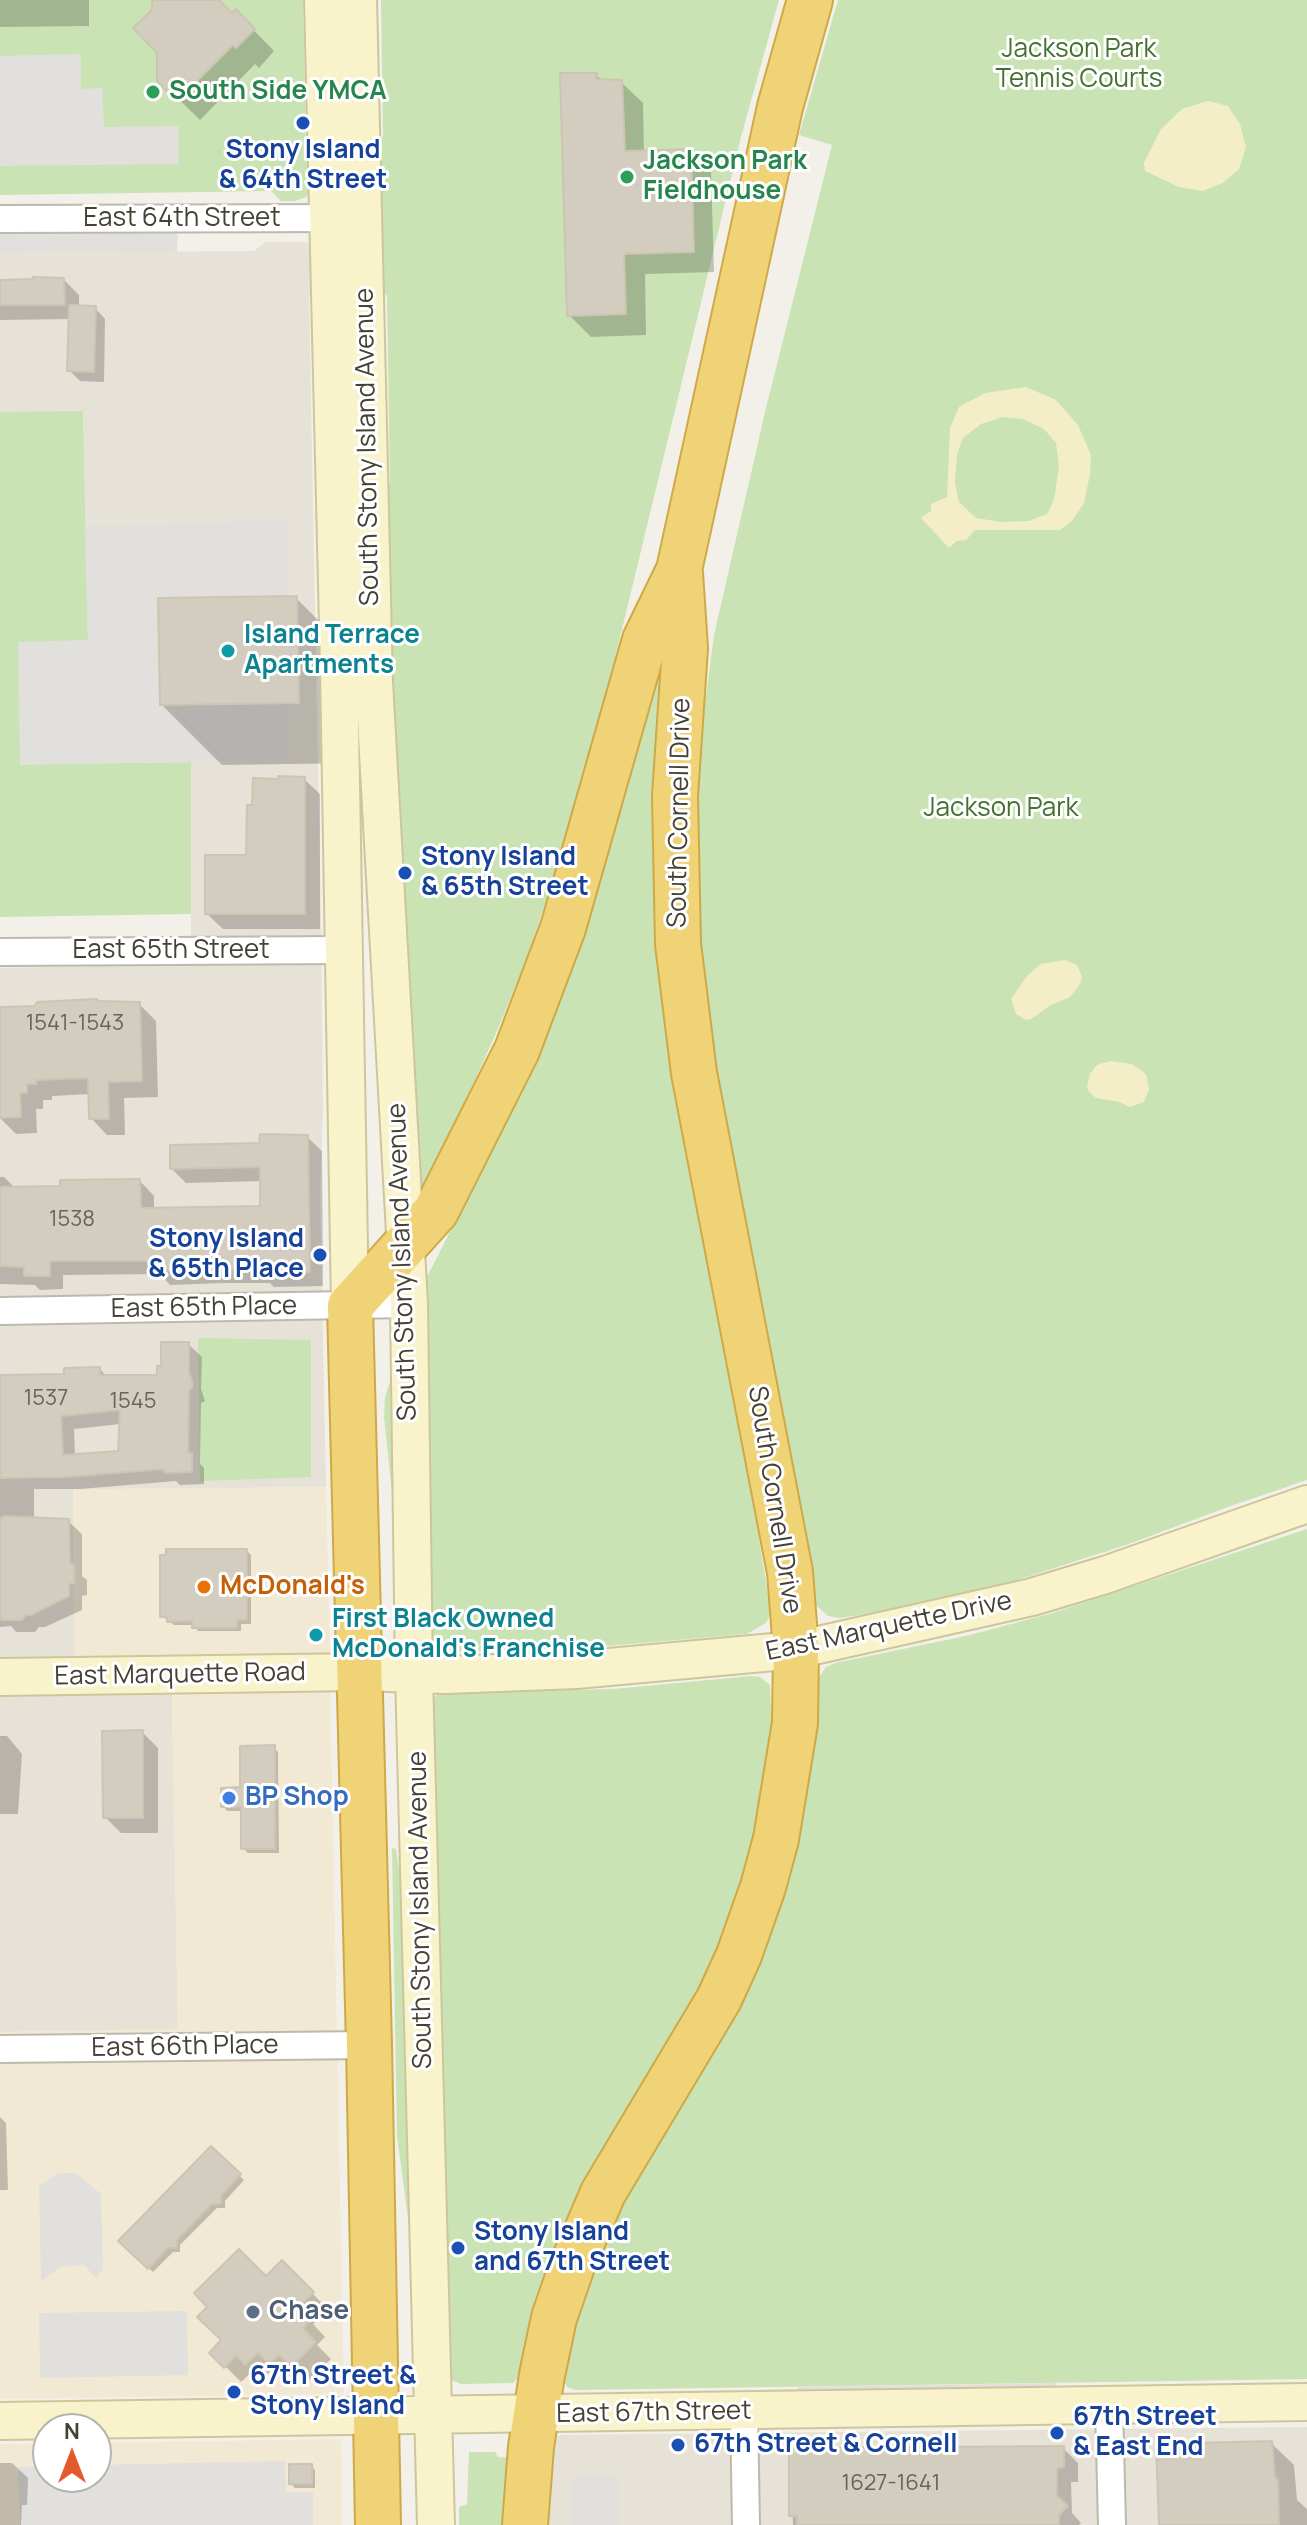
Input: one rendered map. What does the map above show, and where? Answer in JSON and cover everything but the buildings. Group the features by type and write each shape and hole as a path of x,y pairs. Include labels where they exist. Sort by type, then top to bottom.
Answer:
{"highway":[{"name":"South Cornell Drive","path":"350,1306 436,1211 517,1050 563,928 645,640 679,570 776,122 810,0"},
{"name":"South Cornell Drive","path":"525,2525 536,2414 554,2318 603,2193 719,1999 739,1955 776,1839 795,1723 796,1650 790,1572 694,1073 678,944 675,796 685,648 679,570"},
{"name":"South Stony Island Avenue","path":"350,1306 378,2525"}],"main road":[{"name":"South Stony Island Avenue","path":"323,0 350,1306"},
{"name":"South Stony Island Avenue","path":"358,0 374,682 409,1304 414,1674 436,2525"},
{"name":"East Marquette Drive","path":"360,1672 414,1674 576,1670 796,1650 1032,1597 1105,1575 1307,1504"},
{"name":"East Marquette Road","path":"0,1677 360,1672"},
{"name":"East 67th Street","path":"0,2421 1307,2402"}],"street":[{"name":"East 64th Street","path":"0,219 363,217"},
{"name":"East 65th Street","path":"0,952 343,950"},
{"name":"East 65th Place","path":"0,1311 409,1304"},
{"name":"East 66th Place","path":"0,2049 369,2045"},
{"path":"1109,2406 1112,2525"},
{"path":"744,2411 746,2525"}],"shaded area":[{"path":"81,54 81,89 102,88 104,127 178,126 179,164 0,166 0,56"},
{"path":"0,219 178,219 177,252 0,253"},
{"path":"266,242 305,242 312,247 316,286 309,296 321,919 323,1110 320,1190 326,1487 73,1490 75,1694 172,1693 178,2030 0,2032 0,968 191,964 191,762 88,640 83,412 0,412 0,253 254,251"},
{"path":"288,521 289,596 158,599 160,705 290,703 289,760 20,765 18,642 88,640 85,526"},
{"path":"326,1487 330,1655 74,1659 73,1489"},
{"path":"330,1689 344,2394 0,2399 0,2032 178,2029 172,1693"},
{"path":"59,2173 76,2173 101,2194 103,2269 96,2278 84,2265 60,2267 41,2281 39,2186"},
{"path":"187,2311 188,2375 40,2378 39,2313"},
{"path":"1056,2383 1056,2390 798,2395 798,2387"},
{"path":"1307,2427 1307,2525 545,2525 553,2439 560,2435"},
{"path":"341,2439 342,2525 0,2525 0,2444 32,2444 32,2493 112,2493 112,2443"},
{"path":"285,2461 286,2492 313,2492 313,2525 20,2525 18,2467 32,2467 32,2493 112,2493 112,2465"},
{"path":"571,2475 618,2475 619,2525 571,2525"}],"green space":[{"name":"South Side YMCA","path":"0,0 303,0 306,138 314,147 312,190 306,197 295,201 281,201 271,191 0,195"},
{"path":"381,0 779,0 741,137 572,825 526,960 423,1194 420,1192 379,505 390,483 387,296 376,285 374,147 383,136"},
{"name":"Jackson Park","path":"838,0 1307,0 1307,1480 1129,1544 1011,1582 890,1610 840,1618 828,1616 813,1598 709,1036 700,953 695,855 698,756 714,635 766,408 832,145 799,135"},
{"path":"83,411 88,640 20,764 191,762 191,914 0,917 0,412"},
{"path":"665,643 653,827 657,962 674,1091 748,1469 771,1613 766,1623 747,1634 584,1648 445,1653 429,1643 423,1285 497,1139 531,1060"},
{"path":"198,1338 311,1340 311,1477 200,1481"},
{"path":"394,1369 397,1540 384,1417 385,1397"},
{"path":"1307,1529 1307,2379 575,2390 567,2387 562,2376 566,2347 586,2283 626,2192 721,2037 817,1680 826,1667 1049,1614"},
{"path":"760,1677 770,1685 772,1737 747,1868 724,1935 689,2009 570,2212 541,2283 517,2379 513,2383 461,2384 449,2379 430,1701 439,1693 614,1689"},
{"path":"392,1848 396,1849 409,1942 411,2241 397,2136"},
{"path":"469,2452 495,2452 498,2457 509,2458 503,2525 459,2525 459,2507 467,2504"}],"sand":[{"path":"1208,101 1228,106 1240,124 1246,147 1239,169 1223,183 1203,191 1179,187 1145,171 1144,163 1161,129 1182,109"},
{"path":"1026,387 1056,400 1078,425 1091,455 1084,503 1072,521 1060,530 975,530 966,540 957,541 949,548 921,518 931,511 931,504 947,497 950,428 959,407 985,393","holes":["1003,417 1023,419 1044,429 1056,443 1059,466 1054,500 1047,514 1029,521 1001,522 976,518 959,502 955,483 957,454 963,438 981,424"]},
{"path":"1065,960 1077,965 1082,977 1070,997 1031,1019 1026,1020 1016,1014 1011,999 1027,976 1041,964"},
{"path":"1110,1061 1132,1064 1146,1074 1149,1089 1144,1102 1130,1107 1096,1098 1089,1092 1090,1074 1097,1065"}],"place":[{"name":"South Side YMCA","path":"153,92"},
{"name":"Stony Island & 64th Street","path":"303,123"},
{"name":"Jackson Park Fieldhouse","path":"627,177"},
{"name":"Island Terrace Apartments","path":"228,651"},
{"name":"Stony Island & 65th Street","path":"405,873"},
{"name":"Stony Island & 65th Place","path":"320,1255"},
{"name":"McDonald's","path":"204,1587"},
{"name":"First Black Owned McDonald's Franchise","path":"316,1635"},
{"name":"BP Shop","path":"229,1798"},
{"name":"Stony Island and 67th Street","path":"458,2248"},
{"name":"Chase","path":"253,2312"},
{"name":"67th Street & Stony Island","path":"234,2392"},
{"name":"67th Street & East End","path":"1057,2433"},
{"name":"67th Street & Cornell","path":"678,2445"}],"park label":[{"name":"Jackson Park Tennis Courts","path":"1079,65"}]}
